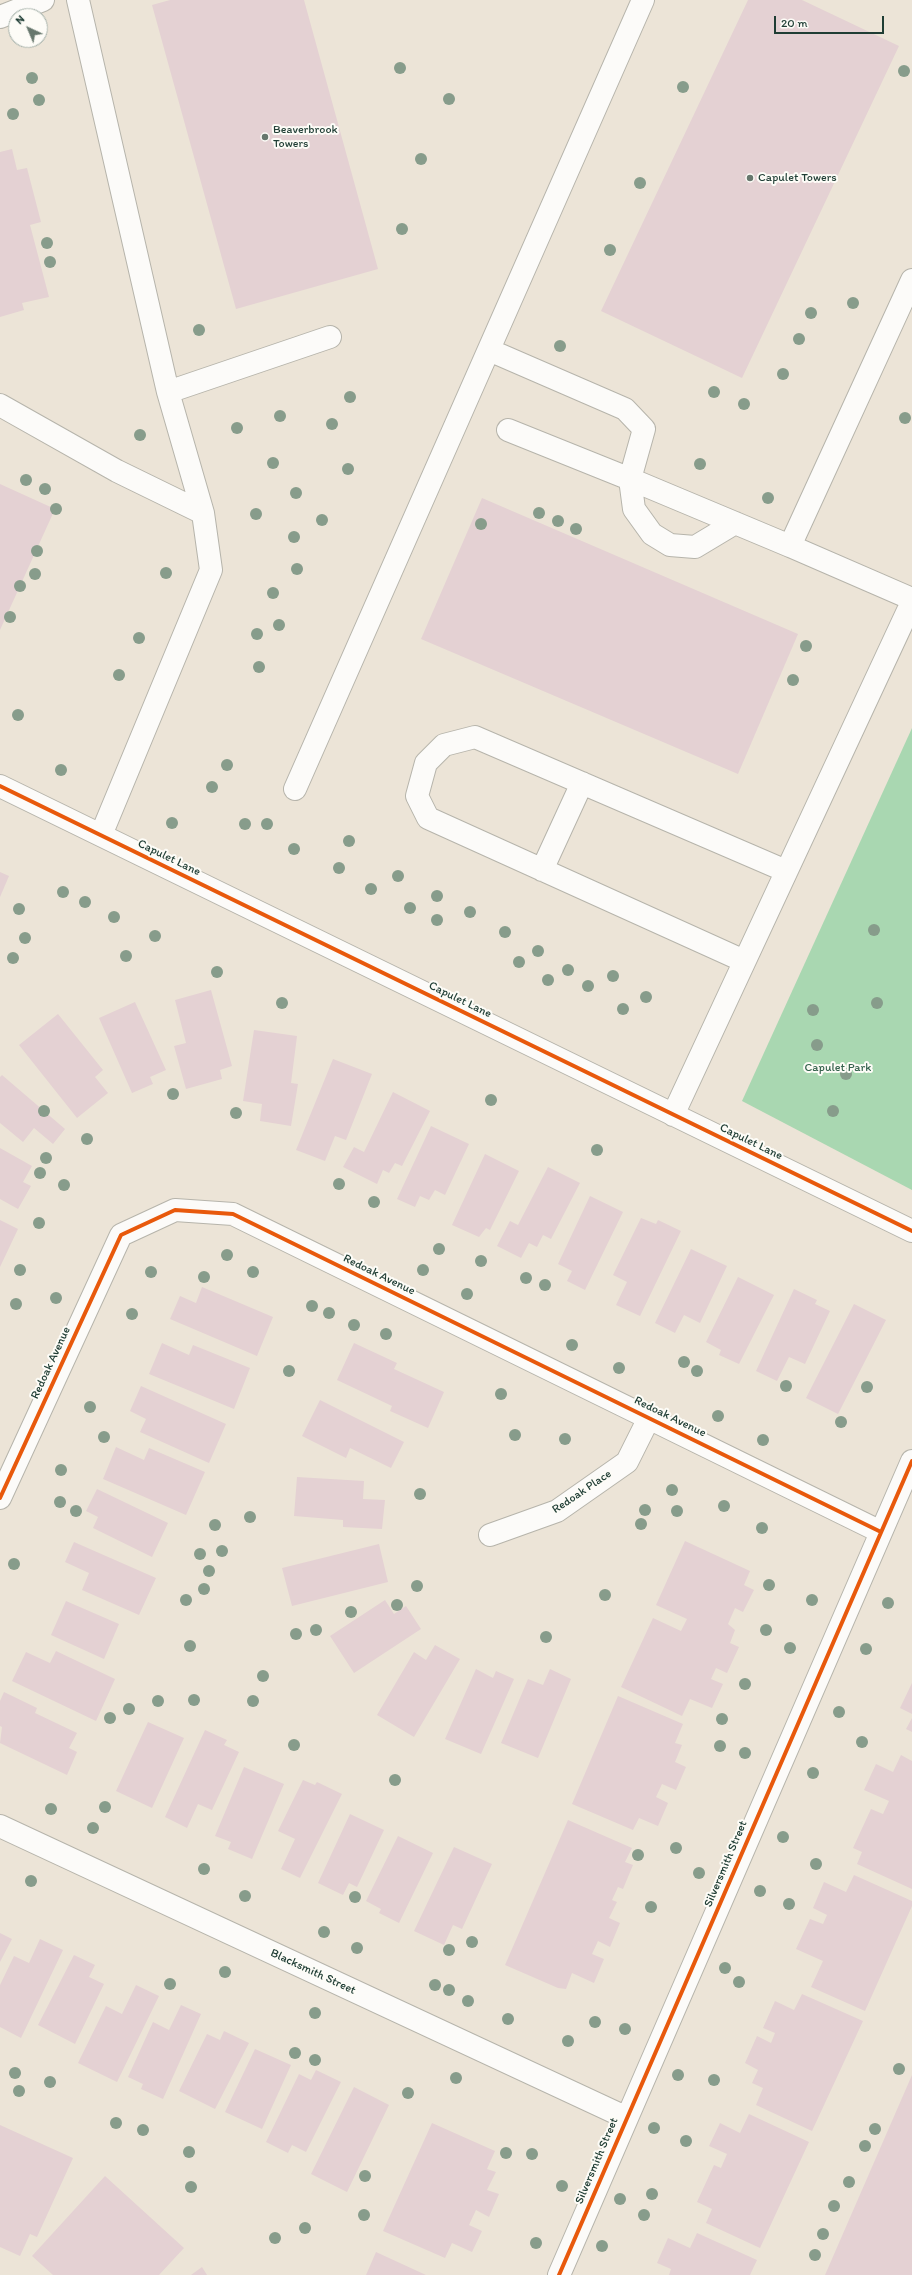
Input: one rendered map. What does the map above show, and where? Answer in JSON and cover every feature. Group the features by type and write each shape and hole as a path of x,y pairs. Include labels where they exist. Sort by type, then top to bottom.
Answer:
{"street":[{"path":"0,17 43,0"},
{"path":"78,0 168,392 203,513 211,570 101,835"},
{"path":"295,789 643,0"},
{"path":"790,546 912,280"},
{"path":"168,392 330,337"},
{"path":"489,350 625,409 644,429 630,479 634,509 652,534 670,545 695,547 735,523"},
{"path":"0,405 117,471 203,513"},
{"path":"508,430 630,479 912,599"},
{"path":"673,1115 912,602"},
{"path":"744,960 428,818 417,796 426,763 444,745 475,737 786,871"},
{"path":"542,870 582,783"},
{"name":"Capulet Lane","path":"0,786 912,1231"},
{"name":"Redoak Avenue","path":"0,1498 121,1235 175,1210 232,1214 881,1532"},
{"name":"Redoak Place","path":"490,1535 558,1511 627,1462 649,1418"},
{"name":"Silversmith Street","path":"558,2275 912,1461"},
{"name":"Blacksmith Street","path":"0,1826 627,2118"}],"green space":[{"name":"Capulet Park","path":"912,728 912,1190 742,1101"}],"building":[{"name":"Beaverbrook Towers","path":"170,0 304,0 378,269 236,309 152,5"},
{"name":"Capulet Towers","path":"748,0 802,0 899,46 742,378 601,311"},
{"path":"12,149 17,170 27,168 41,222 30,225 49,297 22,303 24,310 0,317 0,152"},
{"path":"0,484 55,509 0,630"},
{"path":"482,498 798,634 738,774 421,639"},
{"path":"0,872 9,876 0,897"},
{"path":"211,990 232,1066 220,1070 222,1079 186,1089 174,1046 186,1043 175,1000"},
{"path":"135,1002 166,1070 150,1077 153,1084 132,1093 99,1018"},
{"path":"58,1014 103,1070 95,1077 108,1093 77,1118 19,1045"},
{"path":"254,1030 297,1036 291,1083 298,1084 291,1126 260,1121 262,1104 243,1101"},
{"path":"333,1059 372,1074 346,1140 335,1136 325,1161 296,1150"},
{"path":"2,1075 65,1129 53,1144 34,1128 23,1142 0,1123 0,1077"},
{"path":"393,1092 430,1111 402,1166 395,1163 389,1173 383,1170 377,1184 343,1167 354,1147 364,1152"},
{"path":"431,1126 469,1144 445,1195 435,1190 429,1200 420,1196 415,1207 397,1199"},
{"path":"0,1148 32,1166 23,1182 31,1186 18,1209 0,1199"},
{"path":"485,1154 519,1171 490,1230 486,1228 479,1237 452,1225"},
{"path":"548,1167 580,1183 551,1239 543,1235 537,1247 529,1243 521,1258 497,1246 510,1221 518,1225"},
{"path":"590,1196 623,1212 585,1290 567,1281 572,1271 558,1264"},
{"path":"641,1218 656,1224 658,1220 681,1231 640,1316 616,1305 627,1282 613,1275"},
{"path":"0,1220 18,1229 0,1267"},
{"path":"691,1249 727,1266 700,1323 684,1315 675,1333 655,1323"},
{"path":"738,1277 774,1295 739,1364 719,1355 721,1350 706,1342"},
{"path":"202,1287 273,1317 257,1356 170,1319 180,1296 196,1303"},
{"path":"794,1289 817,1300 815,1304 830,1311 805,1364 789,1357 777,1381 756,1371"},
{"path":"854,1304 886,1320 838,1414 806,1398"},
{"path":"162,1343 189,1355 193,1345 250,1368 234,1409 149,1374"},
{"path":"354,1343 397,1363 394,1369 444,1392 428,1428 390,1411 392,1406 337,1380"},
{"path":"141,1386 226,1424 209,1463 140,1432 146,1419 130,1411"},
{"path":"320,1400 404,1442 391,1468 350,1448 346,1458 302,1436"},
{"path":"116,1447 144,1460 149,1448 205,1472 186,1515 103,1479"},
{"path":"297,1477 364,1481 363,1499 385,1500 382,1529 343,1527 343,1520 294,1516"},
{"path":"97,1489 168,1523 152,1557 93,1528 98,1517 86,1511"},
{"path":"685,1541 750,1571 744,1585 754,1590 743,1612 735,1608 728,1624 735,1630 730,1643 739,1647 727,1673 716,1668 711,1679 723,1684 712,1708 690,1699 682,1716 621,1687 653,1618 681,1631 687,1619 656,1605"},
{"path":"74,1542 156,1578 139,1615 82,1590 89,1573 65,1562"},
{"path":"379,1544 388,1582 292,1606 282,1568"},
{"path":"385,1600 394,1614 406,1606 421,1629 354,1673 330,1636"},
{"path":"66,1601 119,1624 104,1659 51,1635"},
{"path":"435,1645 460,1659 414,1737 377,1715 414,1652 426,1660"},
{"path":"56,1651 115,1679 96,1721 12,1681 26,1652 50,1663"},
{"path":"476,1669 493,1678 496,1671 514,1679 481,1754 445,1739"},
{"path":"550,1669 571,1679 538,1758 501,1743 528,1679 543,1685"},
{"path":"912,1683 912,1714 900,1708"},
{"path":"4,1692 37,1708 35,1713 77,1733 69,1748 77,1752 67,1775 0,1743 2,1727 0,1726 0,1701"},
{"path":"618,1696 683,1724 675,1743 682,1745 675,1762 686,1767 676,1790 662,1784 656,1797 668,1803 658,1826 639,1818 633,1830 572,1804"},
{"path":"912,1718 912,1732 906,1729"},
{"path":"148,1722 184,1738 152,1808 116,1791"},
{"path":"205,1730 227,1740 224,1745 239,1752 212,1810 198,1804 187,1828 165,1817"},
{"path":"901,1755 912,1761 912,1889 857,1864 862,1852 853,1848 871,1809 883,1814 889,1801 864,1790 876,1764 893,1772"},
{"path":"244,1767 284,1784 252,1859 228,1849 231,1842 215,1836"},
{"path":"303,1780 315,1785 317,1782 342,1794 300,1878 281,1869 295,1839 278,1831"},
{"path":"350,1814 384,1830 357,1887 349,1883 343,1895 318,1883"},
{"path":"568,1820 632,1848 625,1862 633,1865 623,1889 618,1887 612,1900 617,1902 609,1918 620,1923 610,1947 598,1941 592,1954 604,1959 594,1983 572,1973 566,1989 558,1988 505,1965"},
{"path":"398,1836 433,1853 399,1923 379,1913 381,1909 366,1901"},
{"path":"454,1847 492,1864 462,1929 453,1925 444,1945 414,1931"},
{"path":"854,1875 912,1901 912,1906 865,2011 811,1987 823,1961 796,1949 810,1919 823,1924 827,1915 813,1908 824,1882 846,1892"},
{"path":"0,1933 12,1939 0,1962"},
{"path":"40,1939 63,1950 21,2038 0,2027 0,1985 14,1956 29,1963"},
{"path":"74,1955 95,1965 89,1977 104,1984 75,2044 38,2025"},
{"path":"136,1985 159,1996 117,2082 78,2063 106,2006 122,2014"},
{"path":"802,1994 863,2021 812,2131 756,2105 763,2088 752,2083 758,2070 745,2063 757,2036 771,2043 775,2033 763,2028 775,2001 794,2010"},
{"path":"181,2005 201,2014 163,2099 141,2089 143,2084 128,2077 153,2022 169,2030"},
{"path":"224,2031 249,2043 215,2109 179,2091 207,2034 220,2040"},
{"path":"255,2049 291,2065 262,2129 225,2112"},
{"path":"316,2070 341,2082 306,2152 292,2145 288,2153 266,2142 299,2074 311,2080"},
{"path":"912,2075 912,2275 825,2275"},
{"path":"354,2087 389,2105 347,2192 311,2174"},
{"path":"749,2114 809,2142 760,2248 706,2223 712,2209 697,2202 714,2165 721,2168 727,2154 709,2146 720,2123 740,2133"},
{"path":"432,2123 495,2151 487,2169 496,2172 487,2190 499,2194 489,2217 476,2210 469,2225 482,2231 472,2252 452,2243 445,2258 383,2231"},
{"path":"0,2125 73,2158 37,2237 30,2234 20,2256 0,2247"},
{"path":"105,2176 184,2248 159,2275 53,2275 32,2256"},
{"path":"697,2233 757,2260 750,2275 669,2275 671,2269 657,2263 668,2238 690,2248"},
{"path":"376,2252 426,2275 366,2275"},
{"path":"202,2267 207,2275 191,2275"}],"cycle path":[{"path":"0,786 912,1231"},
{"path":"0,1498 121,1235 175,1210 233,1214 881,1532"},
{"path":"559,2275 912,1461"}],"place":[{"name":"Beaverbrook Towers","path":"265,137"},
{"name":"Capulet Towers","path":"750,178"}]}
